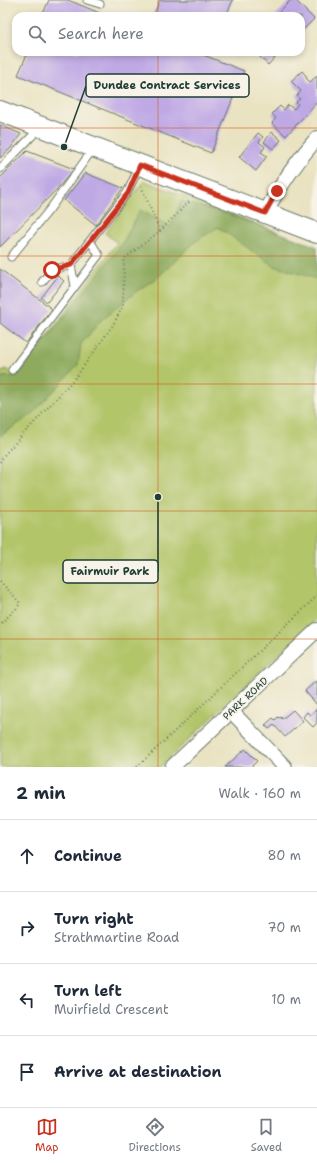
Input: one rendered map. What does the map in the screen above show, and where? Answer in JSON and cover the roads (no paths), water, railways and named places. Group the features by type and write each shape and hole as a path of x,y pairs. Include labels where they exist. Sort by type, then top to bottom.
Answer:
{"street":[{"path":"0,111 317,233"},
{"path":"265,213 277,191 303,154 317,138"},
{"name":"PARK ROAD","path":"172,767 317,630"},
{"path":"231,711 285,767"}],"lane":[{"path":"87,0 100,4"},
{"path":"0,169 33,135 36,125"},
{"path":"11,257 50,209 94,148"},
{"path":"42,282 52,270 71,265 128,193 140,165"},
{"path":"12,370 99,255 90,241"},
{"path":"71,265 75,286"}],"place":[{"name":"Dundee Contract Services","path":"64,147"},
{"name":"Fairmuir Park","path":"158,497"}]}
